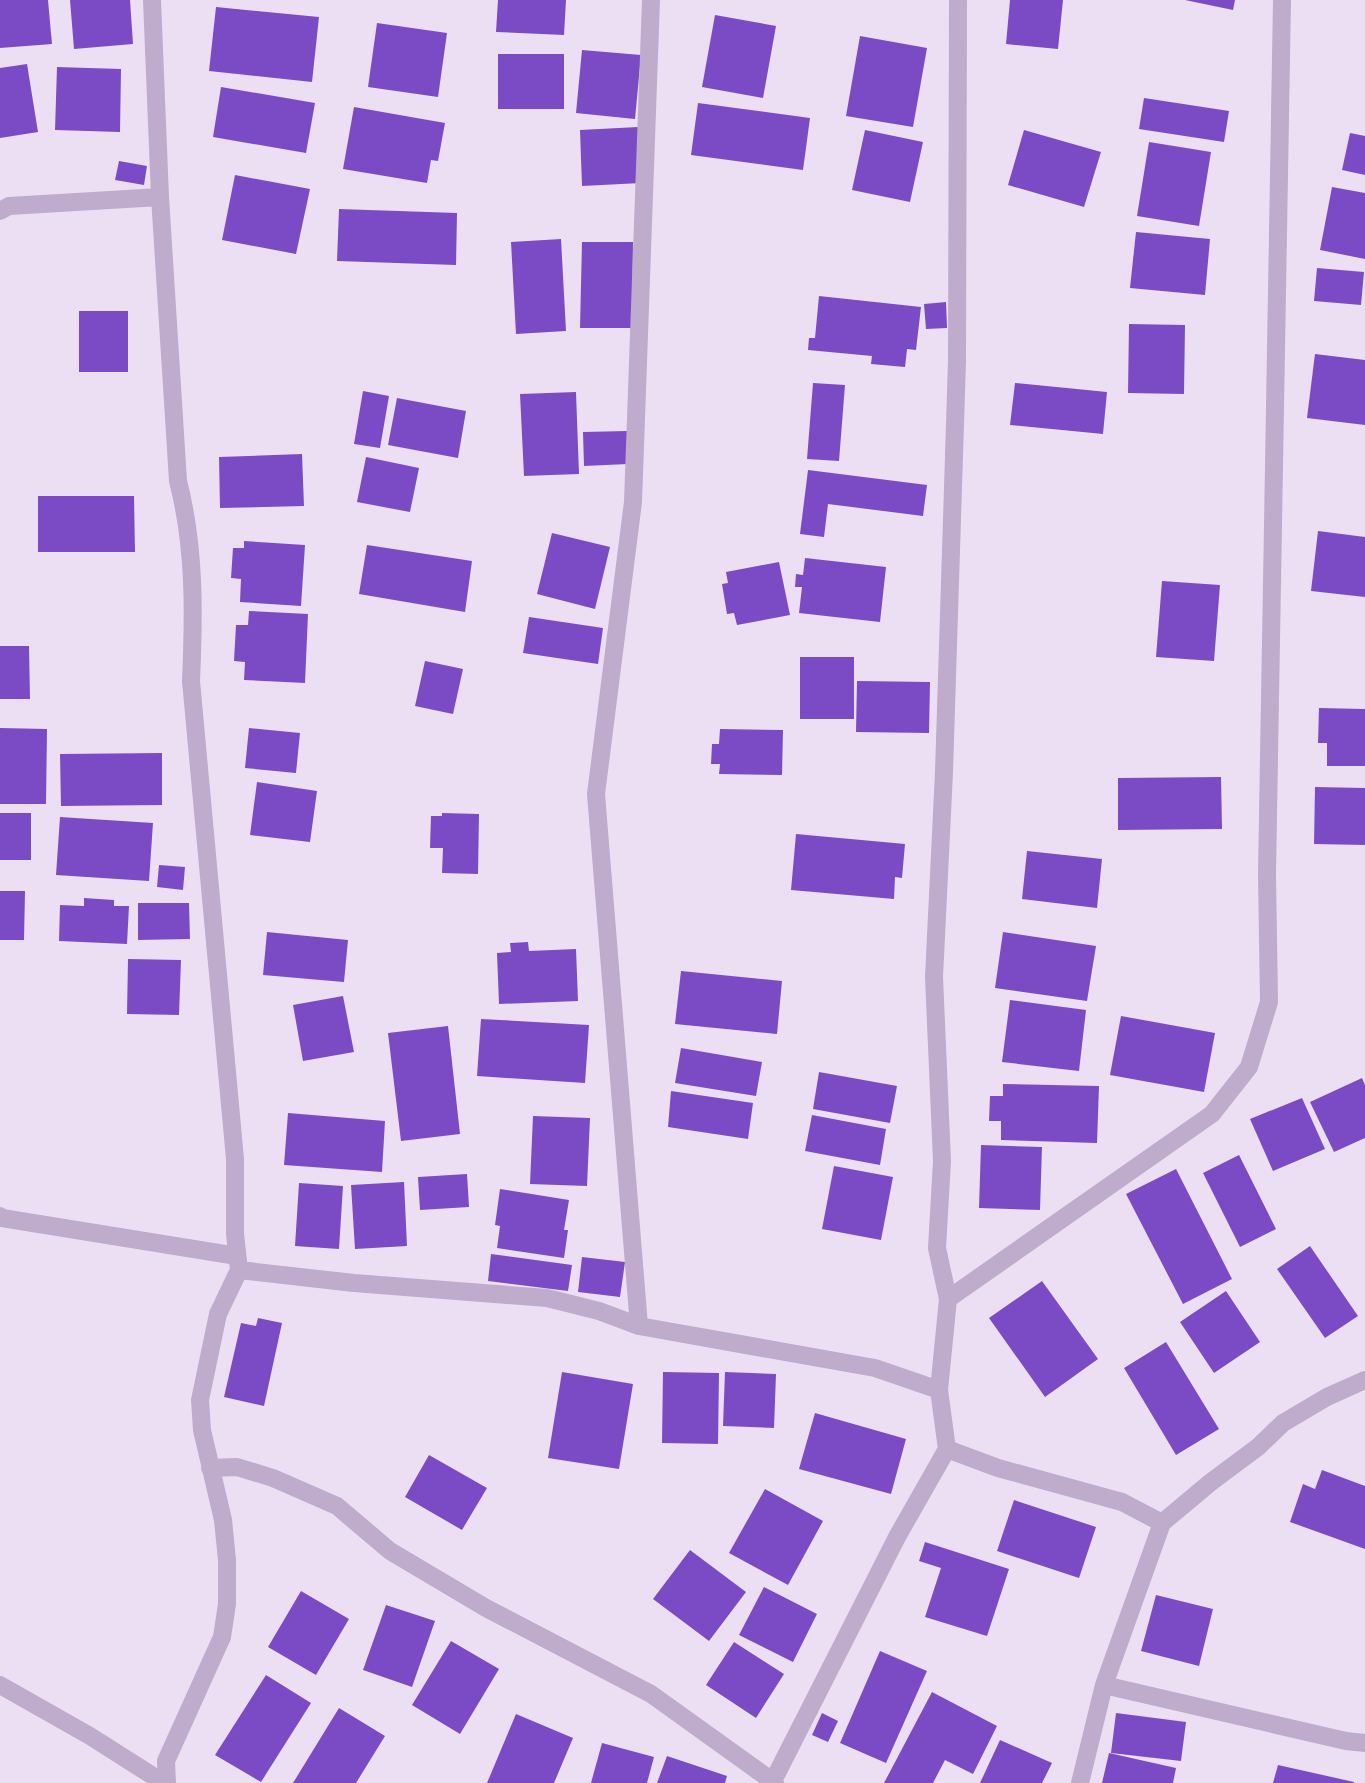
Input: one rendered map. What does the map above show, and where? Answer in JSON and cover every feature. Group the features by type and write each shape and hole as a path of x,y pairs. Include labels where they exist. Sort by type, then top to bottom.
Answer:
{"street":[{"path":"0,1685 90,1736 165,1783 166,1761 222,1637 227,1604 227,1560 222,1520 202,1430 200,1400 218,1314 238,1263 235,1159 191,681 194,618 192,557 178,481 160,197 152,0"},
{"path":"639,1326 596,794 633,502 651,0"},
{"path":"210,1468 237,1467 273,1478 337,1506 390,1551 485,1608 651,1694 774,1782 897,1537 947,1449 939,1390 948,1299 937,1248 942,1161 934,976 942,825 957,361 958,0"},
{"path":"948,1299 1212,1114 1249,1067 1269,1002 1266,874 1282,0"},
{"path":"0,211 9,206 160,197"},
{"path":"0,1216 354,1283 547,1298 599,1311 639,1326 874,1368 939,1390"},
{"path":"1080,1783 1104,1685 1162,1523 1258,1447 1283,1423 1327,1397 1365,1380"},
{"path":"947,1449 998,1468 1122,1502 1162,1523"},
{"path":"1104,1685 1346,1741 1365,1743"}],"building":[{"path":"0,0 48,0 52,44 0,48"},
{"path":"70,0 130,0 133,44 74,49"},
{"path":"498,0 566,0 564,35 496,32"},
{"path":"1010,0 1063,0 1058,49 1006,44"},
{"path":"1185,0 1235,0 1233,10"},
{"path":"216,7 319,17 312,82 209,71"},
{"path":"715,15 776,26 763,98 702,87"},
{"path":"377,23 447,33 438,97 368,87"},
{"path":"860,36 927,48 913,127 846,116"},
{"path":"582,50 641,55 635,119 576,113"},
{"path":"498,54 564,54 564,109 498,109"},
{"path":"27,64 38,132 0,138 0,68"},
{"path":"57,67 121,69 120,132 55,130"},
{"path":"221,87 315,103 306,153 213,137"},
{"path":"1144,98 1229,111 1224,142 1139,129"},
{"path":"698,103 810,118 803,170 691,155"},
{"path":"354,107 445,123 438,161 431,160 427,183 343,169"},
{"path":"638,127 641,183 582,186 580,130"},
{"path":"865,130 923,142 910,202 852,190"},
{"path":"1024,130 1101,152 1084,207 1008,185"},
{"path":"1350,133 1365,136 1365,175 1342,170"},
{"path":"1149,142 1211,152 1199,226 1137,216"},
{"path":"119,161 147,166 144,185 115,180"},
{"path":"235,175 310,189 296,254 222,240"},
{"path":"1332,187 1365,193 1365,259 1320,250"},
{"path":"339,209 457,213 456,265 337,261"},
{"path":"1136,232 1210,239 1205,295 1130,288"},
{"path":"561,239 566,331 516,334 511,242"},
{"path":"582,242 633,242 632,328 580,328"},
{"path":"1317,268 1364,272 1361,305 1314,301"},
{"path":"819,296 921,307 916,350 907,349 905,367 871,364 872,356 808,350 809,338 815,338"},
{"path":"946,302 947,328 926,329 924,304"},
{"path":"79,311 128,311 128,372 79,372"},
{"path":"1129,324 1185,325 1184,394 1128,393"},
{"path":"1315,354 1365,360 1365,425 1307,418"},
{"path":"813,383 845,385 839,461 807,459"},
{"path":"1015,383 1107,392 1103,434 1010,425"},
{"path":"363,391 389,396 380,448 354,444"},
{"path":"576,392 579,474 524,476 520,394"},
{"path":"397,398 466,411 458,458 388,445"},
{"path":"627,431 628,464 584,466 583,432"},
{"path":"302,454 304,506 220,508 219,457"},
{"path":"366,457 419,468 410,512 357,502"},
{"path":"808,470 927,485 923,516 828,504 824,537 800,534"},
{"path":"38,496 134,496 135,552 38,552"},
{"path":"1318,531 1365,537 1365,597 1311,591"},
{"path":"552,533 610,547 595,609 537,594"},
{"path":"244,541 305,545 301,606 240,602 241,579 231,578 233,548 244,548"},
{"path":"367,545 472,561 465,612 359,594"},
{"path":"805,558 886,567 880,622 799,613 802,587 795,587 796,574 803,575"},
{"path":"779,562 790,615 737,625 734,613 727,614 722,584 728,583 726,572"},
{"path":"1162,581 1220,585 1214,661 1156,657"},
{"path":"249,611 308,614 305,683 244,680 245,662 234,661 236,625 248,625"},
{"path":"529,617 603,628 598,664 523,653"},
{"path":"0,646 29,646 30,699 0,699"},
{"path":"800,657 854,657 854,719 800,719"},
{"path":"425,661 463,669 453,714 415,706"},
{"path":"857,681 930,682 929,733 856,732"},
{"path":"1319,708 1365,709 1365,766 1327,766 1327,743 1318,743"},
{"path":"0,728 47,729 46,804 0,804"},
{"path":"249,728 300,733 296,773 245,768"},
{"path":"720,729 783,730 782,775 719,774 720,764 711,764 712,744 719,744"},
{"path":"162,753 162,805 61,806 60,754"},
{"path":"1221,777 1222,829 1118,830 1118,778"},
{"path":"257,782 317,791 310,842 250,835"},
{"path":"1315,787 1365,788 1365,845 1314,844"},
{"path":"0,813 31,813 31,860 0,860"},
{"path":"442,813 479,814 478,874 442,873 443,848 430,848 431,816 442,816"},
{"path":"60,817 153,823 149,881 56,875"},
{"path":"796,834 905,844 902,878 895,877 894,899 791,890"},
{"path":"1027,851 1102,859 1097,908 1022,899"},
{"path":"159,865 185,867 183,890 157,887"},
{"path":"0,891 25,891 24,940 0,940"},
{"path":"84,898 114,900 114,906 129,906 127,944 59,941 60,905 84,906"},
{"path":"138,903 189,903 190,939 138,940"},
{"path":"267,932 348,940 344,982 263,975"},
{"path":"1003,932 1096,946 1087,1001 995,988"},
{"path":"528,942 529,951 576,949 578,1001 499,1004 497,953 511,952 510,943"},
{"path":"128,959 181,960 179,1015 127,1014"},
{"path":"681,971 782,981 777,1034 675,1024"},
{"path":"343,996 354,1052 303,1061 293,1005"},
{"path":"1010,1000 1086,1010 1079,1071 1002,1062"},
{"path":"1121,1016 1215,1033 1204,1092 1110,1075"},
{"path":"481,1019 589,1025 585,1083 477,1076"},
{"path":"448,1026 460,1134 401,1141 388,1033"},
{"path":"681,1048 762,1062 756,1096 675,1083"},
{"path":"819,1072 897,1086 890,1123 813,1109"},
{"path":"1362,1078 1365,1085 1365,1138 1334,1152 1310,1102"},
{"path":"1003,1084 1099,1086 1097,1143 1001,1140 1001,1121 989,1121 990,1096 1003,1096"},
{"path":"671,1091 753,1103 748,1139 668,1127"},
{"path":"1302,1098 1325,1149 1273,1171 1250,1119"},
{"path":"288,1113 385,1121 382,1172 284,1165"},
{"path":"812,1115 886,1129 880,1165 805,1151"},
{"path":"533,1116 590,1118 587,1186 530,1184"},
{"path":"981,1145 1042,1147 1040,1210 979,1208"},
{"path":"1239,1155 1276,1229 1240,1247 1203,1173"},
{"path":"834,1166 893,1177 881,1240 822,1229"},
{"path":"1176,1169 1232,1279 1183,1304 1126,1194"},
{"path":"467,1174 469,1207 420,1210 418,1177"},
{"path":"404,1182 407,1246 355,1249 351,1185"},
{"path":"299,1183 343,1186 339,1249 295,1246"},
{"path":"500,1189 569,1200 564,1230 568,1230 564,1258 497,1248 500,1226 495,1225"},
{"path":"1310,1246 1358,1316 1325,1338 1277,1269"},
{"path":"491,1254 572,1265 568,1291 488,1281"},
{"path":"582,1257 625,1262 620,1297 578,1292"},
{"path":"1042,1281 1098,1359 1045,1397 989,1318"},
{"path":"1226,1291 1260,1342 1214,1373 1180,1322"},
{"path":"258,1318 282,1323 264,1406 224,1397 241,1323 256,1326"},
{"path":"1166,1342 1219,1429 1176,1455 1124,1368"},
{"path":"562,1372 633,1384 619,1469 548,1458"},
{"path":"663,1372 719,1373 718,1444 662,1443"},
{"path":"725,1372 776,1374 774,1428 723,1426"},
{"path":"815,1413 906,1439 891,1494 799,1469"},
{"path":"429,1455 487,1488 462,1530 405,1497"},
{"path":"1322,1470 1365,1486 1365,1549 1290,1522 1303,1484 1315,1489"},
{"path":"765,1489 823,1521 788,1585 729,1553"},
{"path":"1014,1500 1096,1527 1079,1578 997,1551"},
{"path":"925,1542 1009,1569 987,1636 925,1617 941,1568 919,1561"},
{"path":"690,1550 746,1592 709,1641 653,1599"},
{"path":"764,1587 817,1614 793,1662 739,1635"},
{"path":"301,1591 349,1619 316,1675 268,1647"},
{"path":"1156,1595 1213,1609 1199,1666 1141,1651"},
{"path":"386,1605 435,1621 412,1687 363,1670"},
{"path":"451,1641 499,1669 460,1734 412,1705"},
{"path":"734,1642 784,1674 756,1718 706,1685"},
{"path":"880,1651 927,1671 886,1763 840,1743"},
{"path":"266,1675 311,1703 261,1782 215,1755"},
{"path":"932,1692 997,1726 973,1774 945,1760 933,1783 884,1783"},
{"path":"339,1708 385,1736 356,1783 293,1783"},
{"path":"822,1713 838,1721 828,1742 812,1735"},
{"path":"1116,1713 1186,1722 1181,1761 1111,1753"},
{"path":"516,1714 573,1738 554,1783 487,1783"},
{"path":"1000,1740 1052,1763 1042,1783 980,1783"},
{"path":"602,1743 654,1757 647,1783 591,1783"},
{"path":"1109,1753 1176,1768 1173,1783 1102,1783"},
{"path":"667,1756 727,1776 725,1783 657,1783"},
{"path":"1278,1765 1354,1782 1354,1783 1273,1783"}]}
